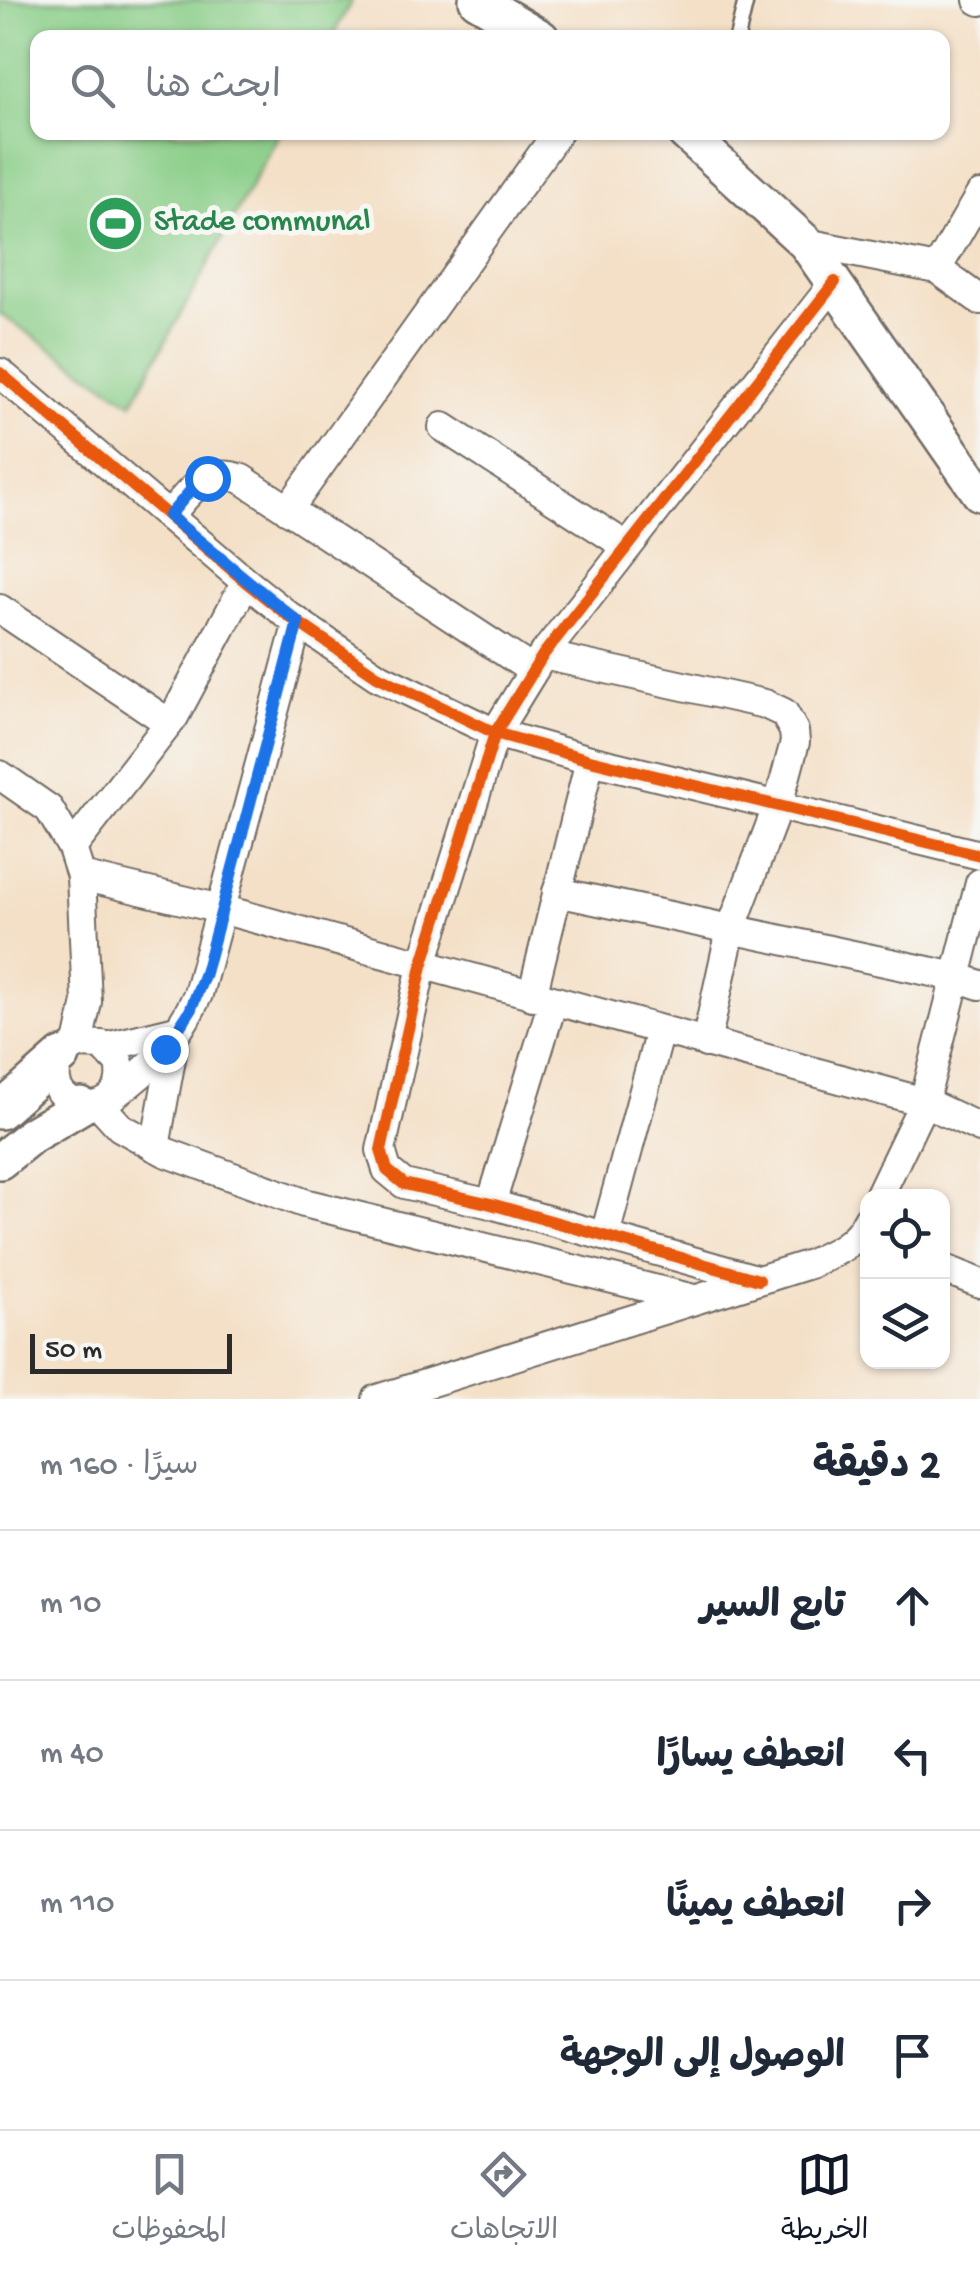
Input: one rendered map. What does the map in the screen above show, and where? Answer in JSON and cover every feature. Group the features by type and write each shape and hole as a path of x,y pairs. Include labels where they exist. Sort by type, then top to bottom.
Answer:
{"street":[{"path":"477,0 528,30"},
{"path":"288,510 552,140"},
{"path":"694,140 806,243 980,493"},
{"path":"937,269 980,196"},
{"path":"806,243 937,269 980,300"},
{"path":"759,1280 491,1204 404,1184 387,1170 383,1140 422,966 495,732 538,662 834,282"},
{"path":"0,373 246,582 377,676 495,732 590,760 980,855"},
{"path":"443,427 626,546"},
{"path":"169,516 196,484 218,474 242,479 538,662 776,708 790,722 795,742 778,806 732,929 706,1043"},
{"path":"72,848 169,723 246,582"},
{"path":"0,609 169,723"},
{"path":"0,1162 32,1134 99,1101 151,1066 198,994 298,622"},
{"path":"491,1204 543,999 558,892 590,760"},
{"path":"0,775 49,809 72,848 82,876 87,1048"},
{"path":"82,876 221,910 924,1102 980,1128"},
{"path":"882,1189 924,1102 968,981 980,883"},
{"path":"558,892 968,981"},
{"path":"0,1111 87,1048 114,1054 121,1073 99,1101 71,1102 58,1086 58,1065 87,1048 176,1030"},
{"path":"155,1147 176,1030"},
{"path":"605,1236 660,1031"},
{"path":"99,1101 120,1127 155,1147 248,1184 354,1217 496,1248 694,1299"},
{"path":"377,1399 810,1264 838,1252 860,1235"},
{"path":"950,1271 980,1283"}],"lane":[{"path":"739,30 746,0"}],"green space":[{"name":"Stade communal","path":"0,0 352,0 336,30 30,30 30,140 276,140 132,403 0,314"}],"cycle path":[{"path":"759,1280 491,1204 404,1184 387,1170 381,1150 422,966 495,733 543,655 835,282"},
{"path":"0,373 246,582 377,676 495,733 590,760 980,855"}],"place":[{"name":"Stade communal","path":"115,223"}],"route":[{"path":"165,1049 190,1011 205,973 298,622 169,516 196,484 207,478"}]}
